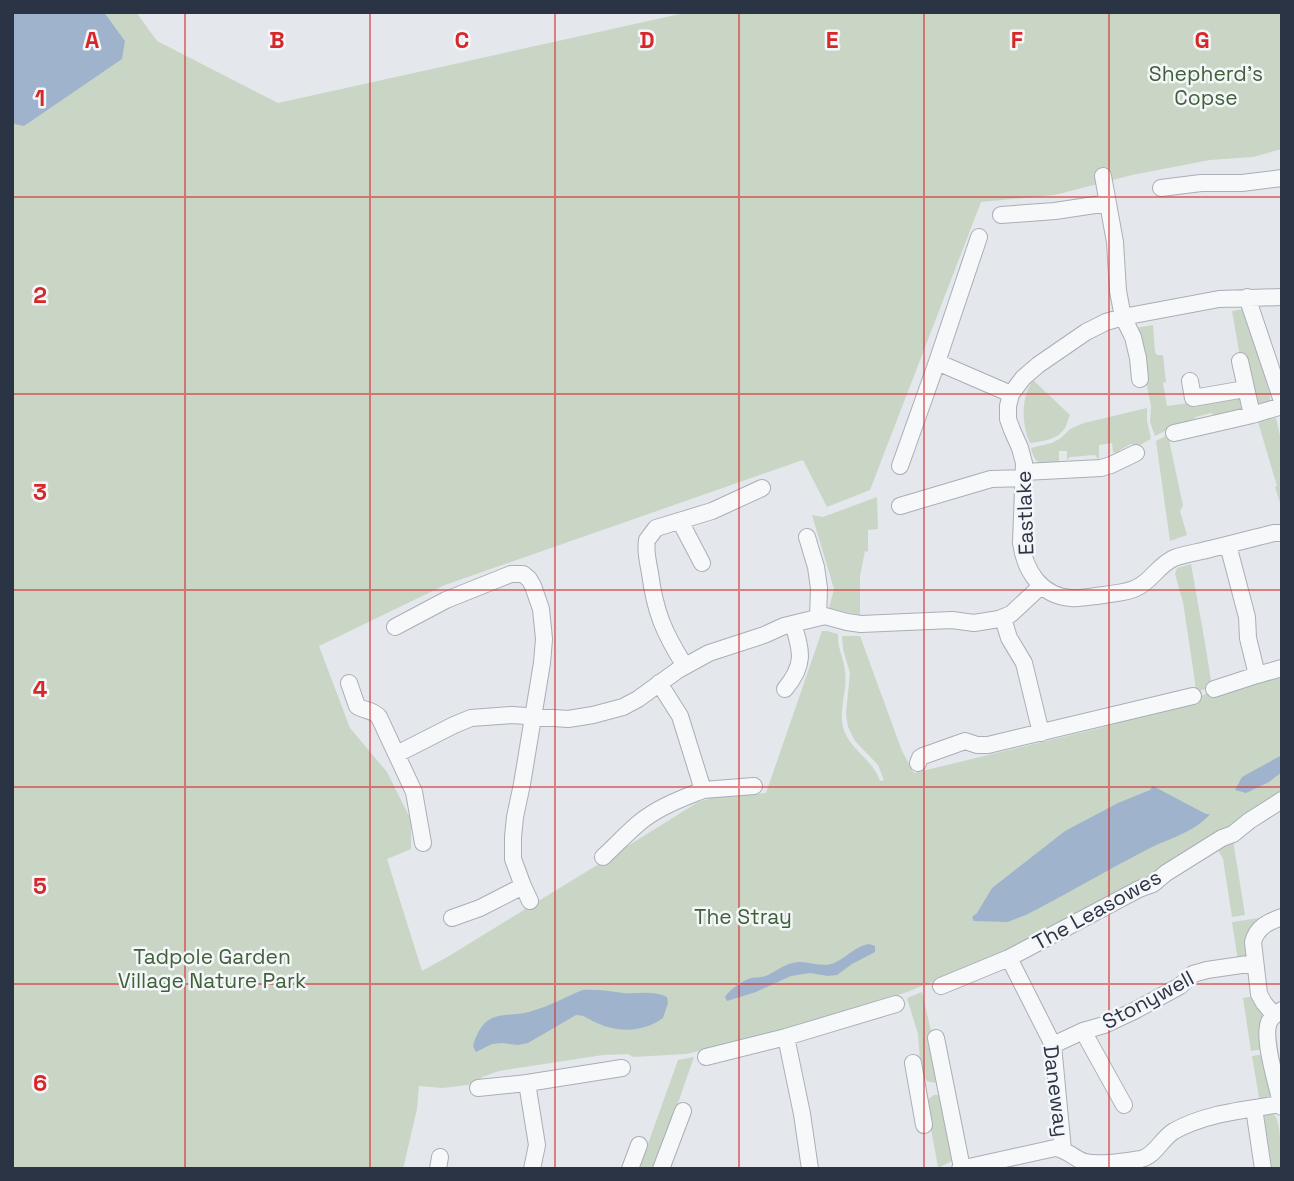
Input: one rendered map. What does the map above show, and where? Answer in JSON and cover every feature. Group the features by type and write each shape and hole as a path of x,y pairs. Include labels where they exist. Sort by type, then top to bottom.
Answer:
{"street":[{"path":"1103,176 1115,242 1116,281 1124,317 1133,337 1140,379"},
{"path":"1161,188 1282,178"},
{"path":"1001,215 1108,203"},
{"path":"900,467 979,237"},
{"path":"937,362 1011,394 1023,378 1038,365 1105,322 1219,299 1282,297"},
{"path":"1174,433 1252,415 1282,404 1247,298"},
{"path":"1240,361 1252,415"},
{"path":"1190,381 1193,398 1245,388"},
{"name":"Eastlake","path":"1011,394 1008,419 1021,451 1024,475 1021,543 1023,556 1027,568 1041,586 1059,596 1073,598 1123,592 1141,586 1174,558 1282,533"},
{"path":"900,506 991,479 1101,468 1136,453"},
{"path":"685,666 666,635 657,611 646,545 649,536 656,528 712,511 762,488"},
{"path":"680,521 702,563"},
{"path":"807,537 820,588 818,617"},
{"path":"1228,545 1247,617 1248,638 1257,675"},
{"path":"395,627 446,600 511,574 523,574 533,586 541,609 544,630 542,663 515,817 512,853 530,901"},
{"path":"397,754 471,718 503,715 568,719 601,713 633,702 685,666 719,649 818,617 861,624 952,620 971,623 1003,618 1041,586"},
{"path":"1003,618 1009,638 1024,663 1041,733"},
{"path":"785,689 796,676 800,663 793,624"},
{"path":"1214,689 1282,668"},
{"path":"349,683 357,705 376,713 383,724 410,780 424,844"},
{"path":"659,683 682,722 703,790"},
{"path":"918,764 923,756 965,741 988,746 1193,696"},
{"path":"603,857 640,822 667,805 703,790 754,786"},
{"name":"The Leasowes","path":"941,986 1009,958 1153,884 1166,873 1233,834 1282,800"},
{"path":"452,918 480,908 523,886"},
{"path":"936,1038 961,1168 1007,1164 1055,1148 1086,1163 1146,1158 1167,1135 1188,1124 1220,1114 1281,1106 1269,1048 1268,1025 1278,1013 1260,997 1253,947 1255,935 1264,925 1282,917"},
{"name":"Daneway","path":"1009,958 1053,1045 1063,1150"},
{"name":"Stonywell","path":"1053,1045 1134,1011 1180,986 1197,973 1255,963"},
{"path":"706,1057 786,1037 896,1004"},
{"name":"Stonywell","path":"1083,1031 1124,1105"},
{"path":"786,1037 810,1169"},
{"path":"913,1063 924,1125"},
{"path":"478,1088 622,1068"},
{"path":"527,1083 537,1145 533,1169"},
{"path":"919,1093 946,1087"},
{"path":"1254,1108 1263,1169"},
{"path":"661,1169 683,1111"},
{"path":"630,1169 639,1145"}],"green space":[{"path":"104,12 136,12 157,41 278,103 689,12 1282,12 1282,149 1253,157 1210,160 1132,175 1055,195 981,202 870,490 827,507 803,460 445,585 319,646 350,728 387,772 411,820 411,849 387,859 422,971 698,802 718,796 766,793 822,631 838,634 845,672 842,721 847,737 874,768 880,781 884,780 878,765 855,741 848,727 846,713 850,673 842,636 860,636 902,751 914,773 1100,728 1220,689 1282,673 1282,795 1158,875 1003,953 907,992 803,1026 686,1054 633,1057 628,1054 603,1055 499,1071 482,1077 475,1084 443,1088 419,1086 417,1109 403,1169 12,1169 12,119 15,124 125,41"},
{"path":"1244,309 1270,395 1270,400 1261,405 1257,403 1240,357 1232,311"},
{"path":"1153,325 1155,352 1157,355 1163,355 1166,382 1163,383 1167,406 1189,403 1190,407 1199,406 1200,401 1240,394 1241,409 1216,416 1211,413 1196,417 1192,422 1168,428 1155,436 1150,422 1151,406 1135,328"},
{"path":"1033,380 1070,415 1059,434 1050,439 1030,443 1024,411 1026,395"},
{"path":"1147,408 1151,439 1138,446 1131,444 1120,450 1118,455 1113,452 1112,443 1099,445 1099,460 1095,455 1070,457 1067,460 1067,451 1059,451 1059,462 1040,463 1033,454 1031,448 1052,443 1070,429 1084,423"},
{"path":"1276,418 1282,444 1282,509 1258,422"},
{"path":"1168,435 1183,506 1180,511 1187,535 1170,541 1156,441"},
{"path":"877,497 878,529 868,530 868,552 865,551 860,576 860,615 829,608 834,589 812,515 823,517"},
{"path":"1191,564 1212,687 1195,692 1183,602 1175,574 1177,568"},
{"path":"1233,840 1245,915 1232,917 1223,859 1217,848"},
{"path":"1266,917 1248,958 1238,961 1232,922"},
{"path":"922,992 938,1080 935,1083 927,1081 921,1073 918,1034 907,998"},
{"path":"1255,996 1266,1016 1264,1049 1251,1051 1243,998"},
{"path":"1264,1054 1273,1096 1260,1103 1252,1056"},
{"path":"694,1057 655,1169 639,1169 678,1060"},
{"path":"934,1095 939,1095 954,1160 940,1167 926,1102"},
{"path":"1274,1114 1280,1133 1281,1169 1272,1169 1264,1115"}],"water":[{"path":"12,12 104,12 125,41 122,59 24,126 14,124"},
{"path":"1282,755 1282,772 1269,782 1246,793 1235,790 1242,777"},
{"path":"1153,786 1210,814 1189,830 1148,849 1028,914 1008,922 974,921 972,917 992,888 1065,831 1118,803 1150,790"},
{"path":"869,944 875,946 875,952 837,975 810,973 791,976 756,992 727,1001 725,997 733,988 751,978 766,976 790,964 831,964"},
{"path":"583,990 656,994 667,997 668,1003 663,1018 648,1026 622,1030 576,1015 528,1043 492,1044 476,1052 473,1046 476,1037 487,1021 532,1011"}],"park label":[{"name":"Shepherd's Copse","path":"1206,86"},
{"name":"The Stray","path":"743,917"},
{"name":"Tadpole Garden Village Nature Park","path":"212,969"}]}
